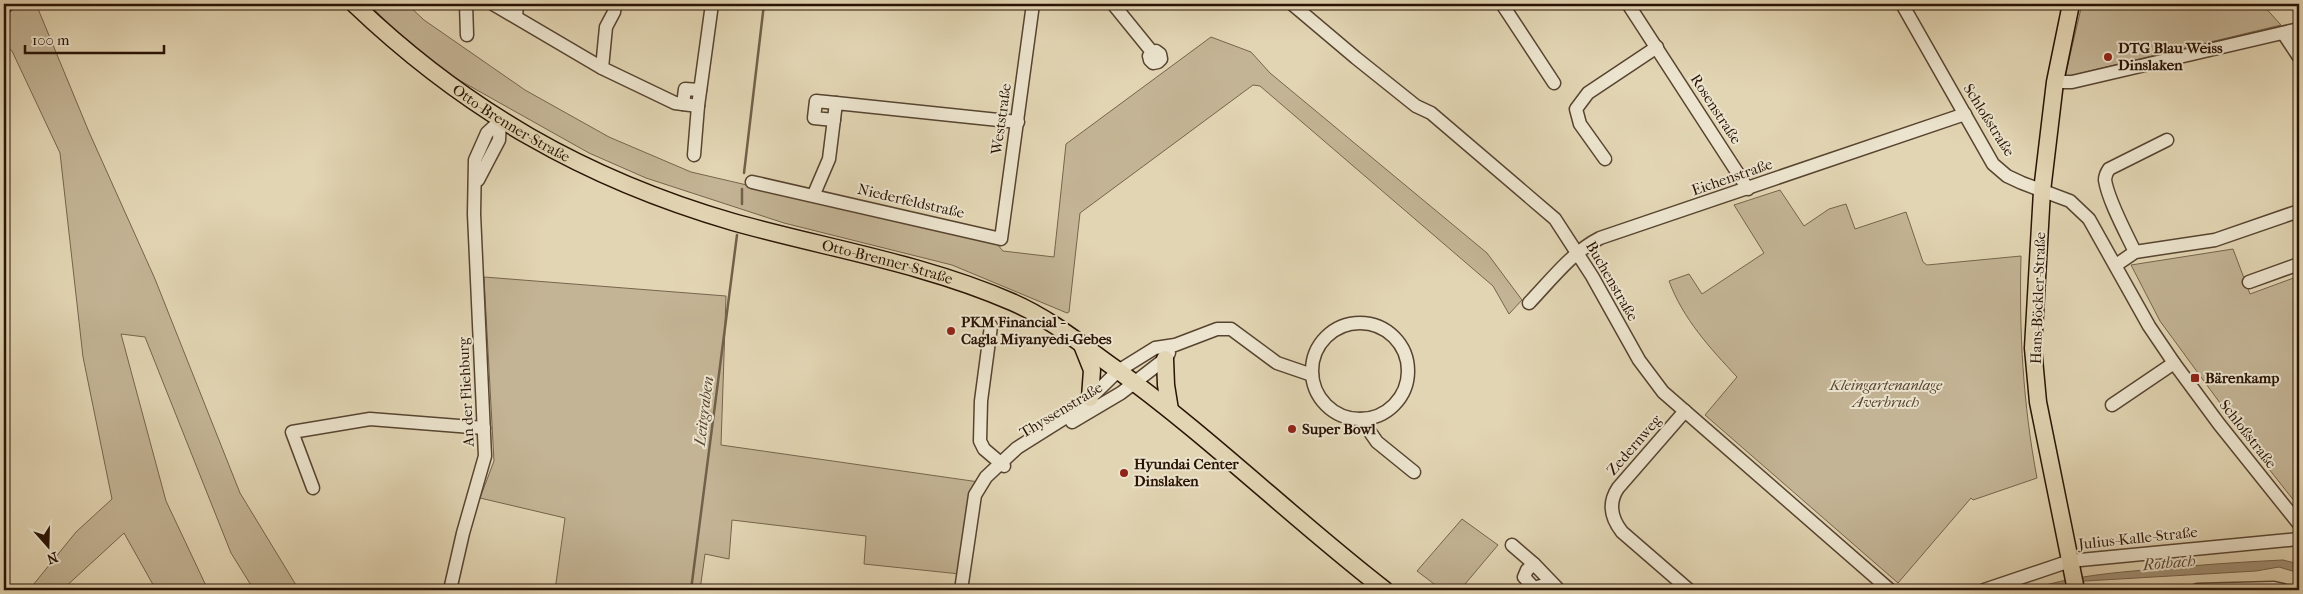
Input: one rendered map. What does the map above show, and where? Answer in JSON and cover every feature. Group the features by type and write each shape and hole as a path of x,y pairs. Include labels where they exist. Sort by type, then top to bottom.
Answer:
{"main road":[{"name":"Otto-Brenner-Straße","path":"354,4 427,69 500,120 582,166 643,192 734,222 897,264 971,286 1013,302 1048,321 1170,410 1251,476 1336,552 1385,590"},
{"name":"Hans-Böckler-Straße","path":"2071,4 2055,82 2042,191 2033,348 2038,402 2076,590"},
{"path":"1082,345 1092,370 1090,398"},
{"path":"1165,359 1166,386 1170,410"}],"street":[{"path":"4,8 8,4"},
{"path":"466,4 467,34"},
{"path":"493,4 602,68 675,103 698,106"},
{"path":"516,17 517,4"},
{"path":"602,68 606,27 614,12 615,4"},
{"path":"694,155 698,106 712,4"},
{"name":"Weststraße","path":"1001,239 1033,4"},
{"path":"1113,4 1152,52"},
{"name":"Buchenstraße","path":"1292,4 1416,106 1431,113 1555,219 1578,253 1650,376 1663,392 1890,590"},
{"path":"1502,4 1554,83"},
{"name":"Rosenstraße","path":"1628,4 1748,189"},
{"name":"Schloßstraße","path":"1902,4 1994,164 2007,176 2070,201 2089,219 2149,326 2174,363 2299,524"},
{"path":"2055,82 2072,82 2299,29"},
{"path":"2283,34 2299,57"},
{"path":"1606,159 1580,124 1576,110 1588,93 1657,47"},
{"path":"683,104 685,89 700,90"},
{"path":"834,120 814,118 816,101 1018,122"},
{"path":"814,194 828,159 836,103"},
{"name":"Eichenstraße","path":"1529,302 1586,245 1600,238 1965,114"},
{"name":"An der Fliehburg","path":"450,590 463,533 485,456 474,214 475,160 486,133 500,120"},
{"path":"2135,252 2114,206 2105,180 2106,174 2109,169 2168,140"},
{"name":"Niederfeldstraße","path":"752,182 814,194 1001,239"},
{"path":"2116,265 2135,252 2215,240 2299,210"},
{"path":"2249,282 2299,264"},
{"path":"1361,322 1377,325 1391,333 1402,345 1409,377 1404,394 1393,407 1378,416 1361,419 1343,416 1328,407 1317,392 1312,375 1314,359 1320,344 1331,332 1346,325 1361,322"},
{"path":"991,326 981,402 980,442 984,449 1002,464"},
{"name":"Thyssenstraße","path":"961,590 970,520 1002,464 1017,448 1079,409 1118,371 1155,348 1175,345 1205,332 1217,329 1231,329 1277,363 1312,375"},
{"name":"Thyssenstraße","path":"1002,464 1121,393 1165,359 1175,345"},
{"path":"2112,405 2174,363"},
{"name":"Zedernweg","path":"1685,411 1618,488 1613,495 1611,508 1616,525 1622,532 1689,590"},
{"path":"313,488 292,432 370,419 484,428"},
{"path":"1361,419 1377,442 1414,472"},
{"name":"Julius-Kalle-Straße","path":"1984,590 2072,567 2299,539"},
{"path":"1512,545 1534,564 1555,587"},
{"path":"1534,564 1526,570 1524,577 1528,583 1534,588 1555,587"},
{"path":"2197,590 2277,590"}],"green space":[{"path":"4,4 36,4 89,132 155,279 240,493 299,590 254,590 231,553 145,337 121,334 166,501 208,590 156,590 124,533 62,590 29,590 76,532 112,499 83,357 60,153 12,51 4,45"},
{"path":"369,4 407,4 424,20 525,90 609,137 691,172 996,243 1003,251 1054,257 1066,144 1211,37 1251,52 1270,73 1487,253 1522,300 1509,314 1493,286 1260,86 1253,85 1080,213 1069,312 1067,313 952,265 784,223 646,178 589,153 459,80 409,45"},
{"name":"DTG Blau Weiss Dinslaken","path":"2082,4 2262,4 2281,25 2065,77"},
{"name":"Kleingartenanlage Averbruch","path":"1780,190 1804,226 1829,209 1846,204 1855,229 1906,212 1923,262 1927,265 2021,256 2021,312 2025,395 2037,478 1973,500 1971,498 1898,583 1705,415 1737,377 1707,344 1690,320 1669,281 1689,274 1702,294 1764,253 1734,205"},
{"path":"2233,249 2250,294 2299,276 2299,507 2261,459 2160,321 2131,265"},
{"path":"484,277 726,296 721,445 979,482 960,574 864,564 866,536 732,520 729,559 705,554 700,590 555,590 565,518 480,498 494,461"},
{"path":"1462,519 1498,545 1460,590 1442,590 1417,571"}],"shaded area":[{"path":"2283,560 2299,564 2299,573 2279,567 2256,571 2085,581 2050,590 2028,590 2060,581 2107,574"}],"waterway":[{"name":"Leitgraben","path":"744,173 764,4"},
{"name":"Leitgraben","path":"742,189 742,204"},
{"name":"Leitgraben","path":"691,590 737,235"}],"place":[{"name":"DTG Blau Weiss Dinslaken","path":"2108,57"},
{"name":"PKM Financial - Cagla Miyanyedi-Gebes","path":"951,331"},
{"name":"Bärenkamp","path":"2195,378"},
{"name":"Super Bowl","path":"1292,429"},
{"name":"Hyundai Center Dinslaken","path":"1124,473"}],"water label":[{"name":"Rotbach","path":"2169,562"}]}
